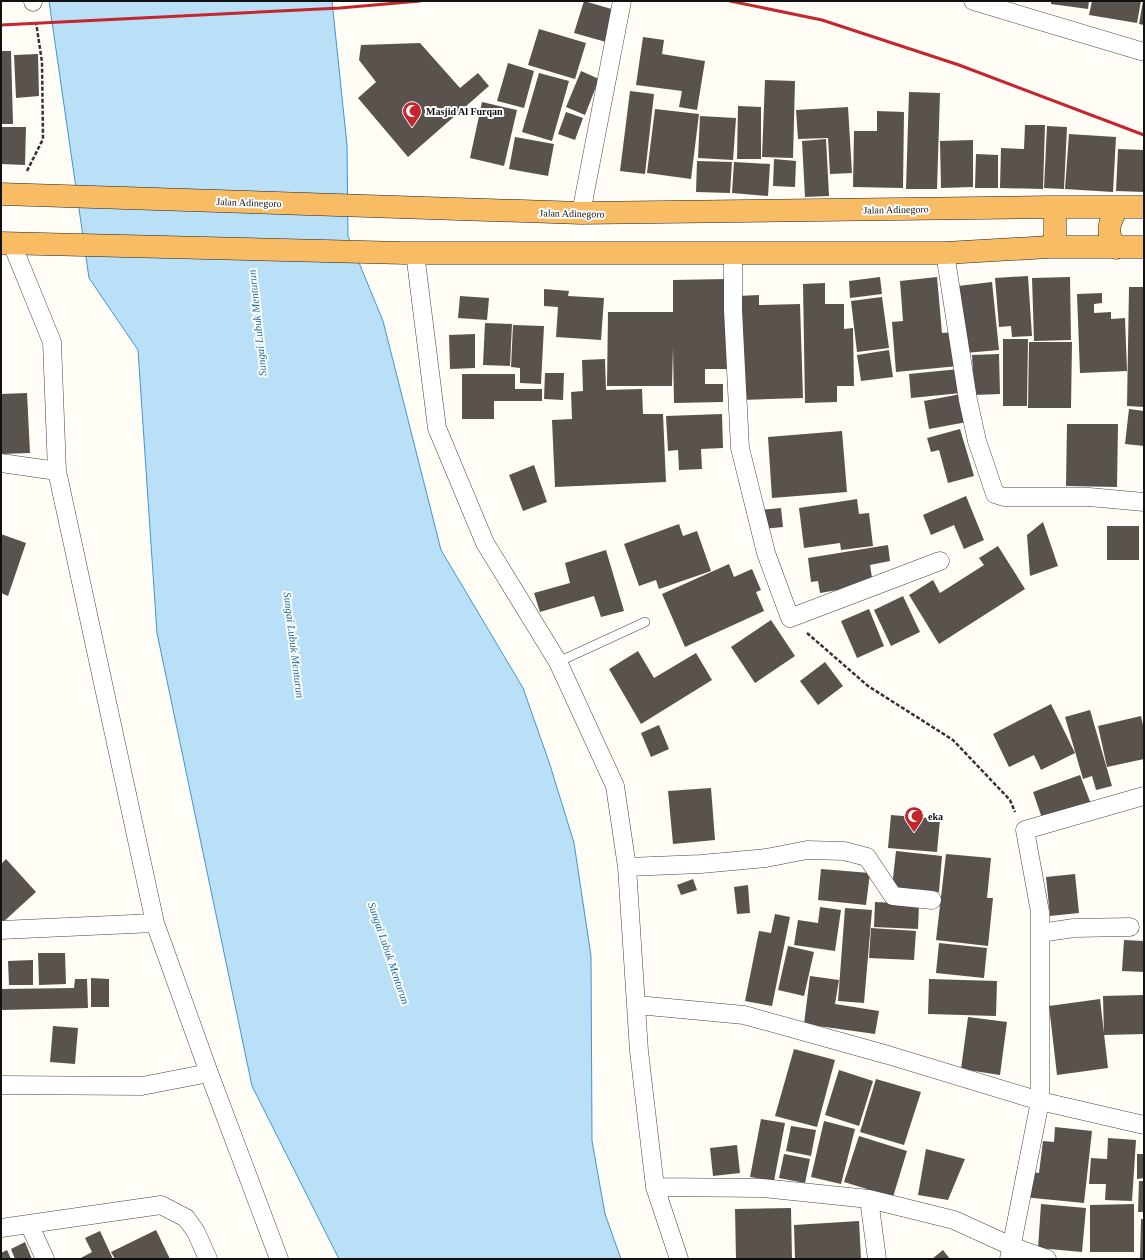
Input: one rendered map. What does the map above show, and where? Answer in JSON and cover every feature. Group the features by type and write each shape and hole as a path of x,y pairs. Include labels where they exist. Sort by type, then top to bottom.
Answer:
{"highway":[{"name":"Jalan Adinegoro","path":"1,194 50,194 400,208 581,213 1049,206 1144,207"},
{"path":"1048,247 1055,238 1055,213 1049,206"},
{"path":"1116,248 1110,240 1109,229 1112,218 1118,207"},
{"path":"6,243 409,253 945,253 1048,247 1144,247"}],"street":[{"path":"581,213 622,1"},
{"path":"973,1 1144,52"},
{"path":"6,243 52,342 57,471 155,923 209,1073 279,1259"},
{"path":"409,253 436,428 485,543 558,662 615,786 627,866 639,1051 655,1188 678,1259"},
{"path":"945,253 968,400 977,441 995,494 1004,498 1089,497 1144,502"},
{"path":"733,254 732,310 740,448 766,553 790,618 940,561"},
{"path":"1,463 57,471"},
{"path":"1010,1252 1040,1101 1040,912 1025,830 1144,796"},
{"path":"627,866 702,864 766,858 807,850 844,851 867,857 893,896 932,900"},
{"path":"1,930 155,923"},
{"path":"1040,933 1074,928 1130,927"},
{"path":"637,1005 744,1014 888,1054 1040,1101 1144,1125"},
{"path":"1,1085 142,1086 209,1073"},
{"path":"655,1188 762,1188 869,1199 954,1220 1010,1252 1047,1259"},
{"path":"869,1199 877,1259"},
{"path":"1,1228 161,1205 186,1218 196,1232 208,1259"},
{"path":"29,1224 45,1259"}],"lane":[{"path":"558,662 645,622"}],"path":[{"path":"28,170 43,139 42,62 33,2"},
{"path":"790,618 868,686 953,740 1010,800 1025,830"}],"water":[{"name":"Sungai Lubuk Menturun","path":"49,1 332,1 347,145 348,236 383,321 441,550 523,688 550,765 574,843 591,956 592,1141 605,1214 621,1259 339,1259 252,1086 157,633 138,350 89,278"}],"building":[{"path":"584,1 615,10 606,42 574,33"},
{"path":"1051,1 1089,1 1088,9 1051,4"},
{"path":"1092,1 1141,1 1137,23 1089,15"},
{"path":"1144,1 1144,25 1139,24"},
{"path":"539,29 586,43 575,79 528,65"},
{"path":"643,37 664,40 662,54 705,61 697,110 679,107 682,91 636,85"},
{"name":"Masjid Al Furqan","path":"420,43 460,88 478,73 489,86 408,157 358,98 376,82 359,60 361,45"},
{"path":"1,51 11,51 13,124 1,124"},
{"path":"38,54 39,96 16,98 14,55"},
{"path":"508,63 534,71 524,108 497,101"},
{"path":"581,71 599,79 585,115 566,107"},
{"path":"539,73 569,81 552,141 522,132"},
{"path":"765,80 795,81 793,158 762,157"},
{"path":"630,91 654,94 645,174 620,171"},
{"path":"909,92 940,93 937,189 906,189"},
{"path":"482,102 517,110 504,166 470,158"},
{"path":"738,106 761,107 761,159 737,159"},
{"path":"848,107 852,173 830,174 828,138 798,139 796,110"},
{"path":"655,109 699,114 691,179 647,173"},
{"path":"877,111 904,112 903,188 853,187 854,131 877,131"},
{"path":"566,112 583,118 575,140 558,134"},
{"path":"700,116 736,118 733,160 698,158"},
{"path":"1025,125 1045,125 1043,189 1000,188 1001,148 1024,149"},
{"path":"1047,126 1067,127 1064,189 1044,188"},
{"path":"1,127 26,127 25,165 1,164"},
{"path":"1069,134 1116,137 1113,192 1065,189"},
{"path":"515,137 554,144 548,176 509,169"},
{"path":"826,139 829,196 805,197 802,141"},
{"path":"973,140 973,187 941,188 940,141"},
{"path":"1118,149 1144,150 1144,192 1116,191"},
{"path":"976,154 998,155 998,188 975,188"},
{"path":"774,159 796,161 795,187 773,186"},
{"path":"697,161 732,162 730,193 696,192"},
{"path":"734,162 770,164 768,196 732,193"},
{"path":"1028,276 1032,336 1012,337 1011,326 999,327 995,278"},
{"path":"880,277 882,294 850,298 849,281"},
{"path":"937,277 942,333 955,332 958,366 896,372 892,322 903,321 900,281"},
{"path":"1070,277 1071,340 1034,341 1032,278"},
{"path":"727,279 728,369 705,369 705,384 723,384 723,402 674,403 673,348 672,386 607,386 608,312 673,312 673,280"},
{"path":"992,282 999,350 965,353 958,286"},
{"path":"825,283 825,304 844,304 844,329 853,328 854,386 837,386 837,402 805,403 803,284"},
{"path":"1129,287 1144,287 1144,407 1127,406"},
{"path":"544,289 569,291 568,296 604,298 601,340 556,337 558,307 544,306"},
{"path":"1102,293 1102,303 1094,304 1094,313 1111,312 1111,319 1125,318 1127,371 1080,373 1077,294"},
{"path":"759,295 759,305 800,304 803,398 741,400 737,296"},
{"path":"460,296 489,298 487,320 458,318"},
{"path":"882,297 889,348 857,352 851,301"},
{"path":"485,323 512,324 510,366 483,365"},
{"path":"513,325 544,326 541,384 520,383 520,368 511,367"},
{"path":"475,334 475,368 450,369 449,335"},
{"path":"1003,339 1028,339 1027,406 1003,406"},
{"path":"1029,342 1072,342 1071,408 1028,408"},
{"path":"889,350 893,377 861,381 857,355"},
{"path":"999,354 1000,394 974,395 972,355"},
{"path":"605,359 606,390 642,389 643,414 663,414 666,482 555,487 552,420 572,419 571,392 583,391 582,360"},
{"path":"959,369 961,393 911,398 909,374"},
{"path":"545,373 564,373 563,400 544,399"},
{"path":"462,374 515,374 515,389 542,389 542,401 494,401 494,419 462,419"},
{"path":"27,393 30,453 1,454 1,394"},
{"path":"961,394 967,422 929,429 924,401"},
{"path":"1129,409 1144,411 1144,446 1125,444"},
{"path":"722,414 723,448 701,449 702,469 679,470 678,450 668,451 666,416"},
{"path":"1067,424 1118,424 1117,487 1066,486"},
{"path":"960,429 974,476 948,483 939,450 931,452 927,438"},
{"path":"842,431 847,492 772,498 768,437"},
{"path":"534,465 547,502 523,511 509,475"},
{"path":"966,496 984,540 964,549 954,525 931,535 923,515"},
{"path":"857,499 859,514 869,513 873,546 841,550 840,543 804,548 799,508"},
{"path":"781,508 783,527 762,529 760,510"},
{"path":"1043,522 1058,566 1030,576 1027,535"},
{"path":"679,524 683,536 697,531 711,571 659,589 656,580 639,586 624,544"},
{"path":"1107,526 1139,526 1139,560 1107,560"},
{"path":"1,534 26,543 8,596 1,593"},
{"path":"888,545 890,561 870,565 873,584 820,593 818,581 811,582 808,558"},
{"path":"998,546 1025,589 939,644 909,595 933,580 940,593 984,565 979,558"},
{"path":"606,550 624,611 601,617 594,596 540,612 534,593 570,583 565,563"},
{"path":"729,564 734,577 752,569 761,590 756,592 764,611 685,647 662,594"},
{"path":"903,596 920,632 891,646 874,610"},
{"path":"869,609 884,646 857,658 841,621"},
{"path":"771,620 795,656 755,683 731,647"},
{"path":"638,651 654,678 696,653 712,680 641,724 609,669"},
{"path":"825,662 843,686 818,705 800,681"},
{"path":"1051,704 1075,753 1041,770 1034,755 1009,767 993,734"},
{"path":"1090,710 1112,786 1096,790 1092,776 1083,779 1065,717"},
{"path":"1141,716 1144,730 1144,759 1107,767 1098,726"},
{"path":"659,725 669,749 651,757 641,733"},
{"path":"1080,775 1091,804 1043,821 1033,792"},
{"path":"711,788 715,840 673,844 668,791"},
{"name":"eka","path":"891,815 940,819 937,852 888,848"},
{"path":"896,851 942,856 939,892 892,887"},
{"path":"946,854 991,858 987,898 993,898 988,946 936,940"},
{"path":"6,859 36,892 1,924 1,864"},
{"path":"821,869 870,873 866,905 818,900"},
{"path":"1075,874 1079,913 1050,916 1046,877"},
{"path":"693,879 697,890 681,895 677,885"},
{"path":"748,885 750,913 737,914 734,887"},
{"path":"875,902 919,904 918,929 874,927"},
{"path":"820,907 841,910 835,951 794,945 798,920 818,923"},
{"path":"845,908 872,910 864,1003 838,1001"},
{"path":"775,914 790,917 772,1006 745,1001 759,931 771,933"},
{"path":"871,928 916,931 914,960 869,958"},
{"path":"1124,940 1144,941 1144,972 1122,971"},
{"path":"939,943 987,948 984,978 936,973"},
{"path":"788,946 814,952 804,996 778,990"},
{"path":"38,953 65,953 66,984 39,985"},
{"path":"33,960 33,985 9,985 8,961"},
{"path":"810,976 839,980 835,1004 879,1011 875,1034 804,1024"},
{"path":"91,978 109,979 109,1007 91,1007"},
{"path":"75,979 87,979 88,1008 1,1010 1,989 74,988"},
{"path":"929,979 997,981 996,1016 928,1014"},
{"path":"1144,995 1144,1034 1104,1035 1103,996"},
{"path":"1100,999 1108,1068 1057,1075 1049,1006"},
{"path":"968,1017 1007,1022 1000,1075 961,1069"},
{"path":"53,1026 78,1028 75,1064 50,1062"},
{"path":"794,1049 835,1060 817,1127 775,1116"},
{"path":"839,1070 873,1081 859,1126 825,1115"},
{"path":"876,1079 921,1092 904,1145 860,1132"},
{"path":"761,1119 785,1123 774,1181 750,1177"},
{"path":"824,1121 855,1129 841,1184 811,1177"},
{"path":"791,1126 816,1130 811,1156 786,1151"},
{"path":"1055,1127 1092,1131 1084,1203 1023,1197 1026,1171 1039,1173 1043,1141 1054,1142"},
{"path":"859,1136 907,1151 893,1197 844,1182"},
{"path":"1108,1138 1136,1140 1132,1201 1105,1200 1106,1184 1089,1184 1091,1158 1107,1159"},
{"path":"737,1145 740,1173 713,1176 710,1148"},
{"path":"926,1149 965,1159 948,1200 918,1195"},
{"path":"784,1154 810,1159 805,1183 779,1178"},
{"path":"1137,1154 1144,1154 1144,1178 1137,1179"},
{"path":"1139,1181 1144,1181 1144,1212 1138,1212"},
{"path":"1041,1204 1086,1208 1082,1252 1038,1248"},
{"path":"1134,1204 1134,1252 1090,1252 1090,1205"},
{"path":"791,1208 792,1259 736,1259 735,1209"},
{"path":"1141,1219 1144,1219 1144,1259 1140,1259"},
{"path":"859,1221 861,1259 795,1259 794,1225"},
{"path":"156,1230 170,1259 115,1259 111,1252"},
{"path":"100,1231 113,1259 79,1259 92,1252 85,1238"},
{"path":"25,1242 32,1259 15,1259 11,1249"},
{"path":"7,1250 11,1259 1,1259 1,1253"},
{"path":"943,1250 950,1259 932,1259"}],"railway":[{"path":"1,25 340,8 420,1"},
{"path":"730,1 822,20 959,65 1144,135"}],"place":[{"name":"Masjid Al Furqan","path":"412,128"},
{"name":"eka","path":"914,833"}]}
